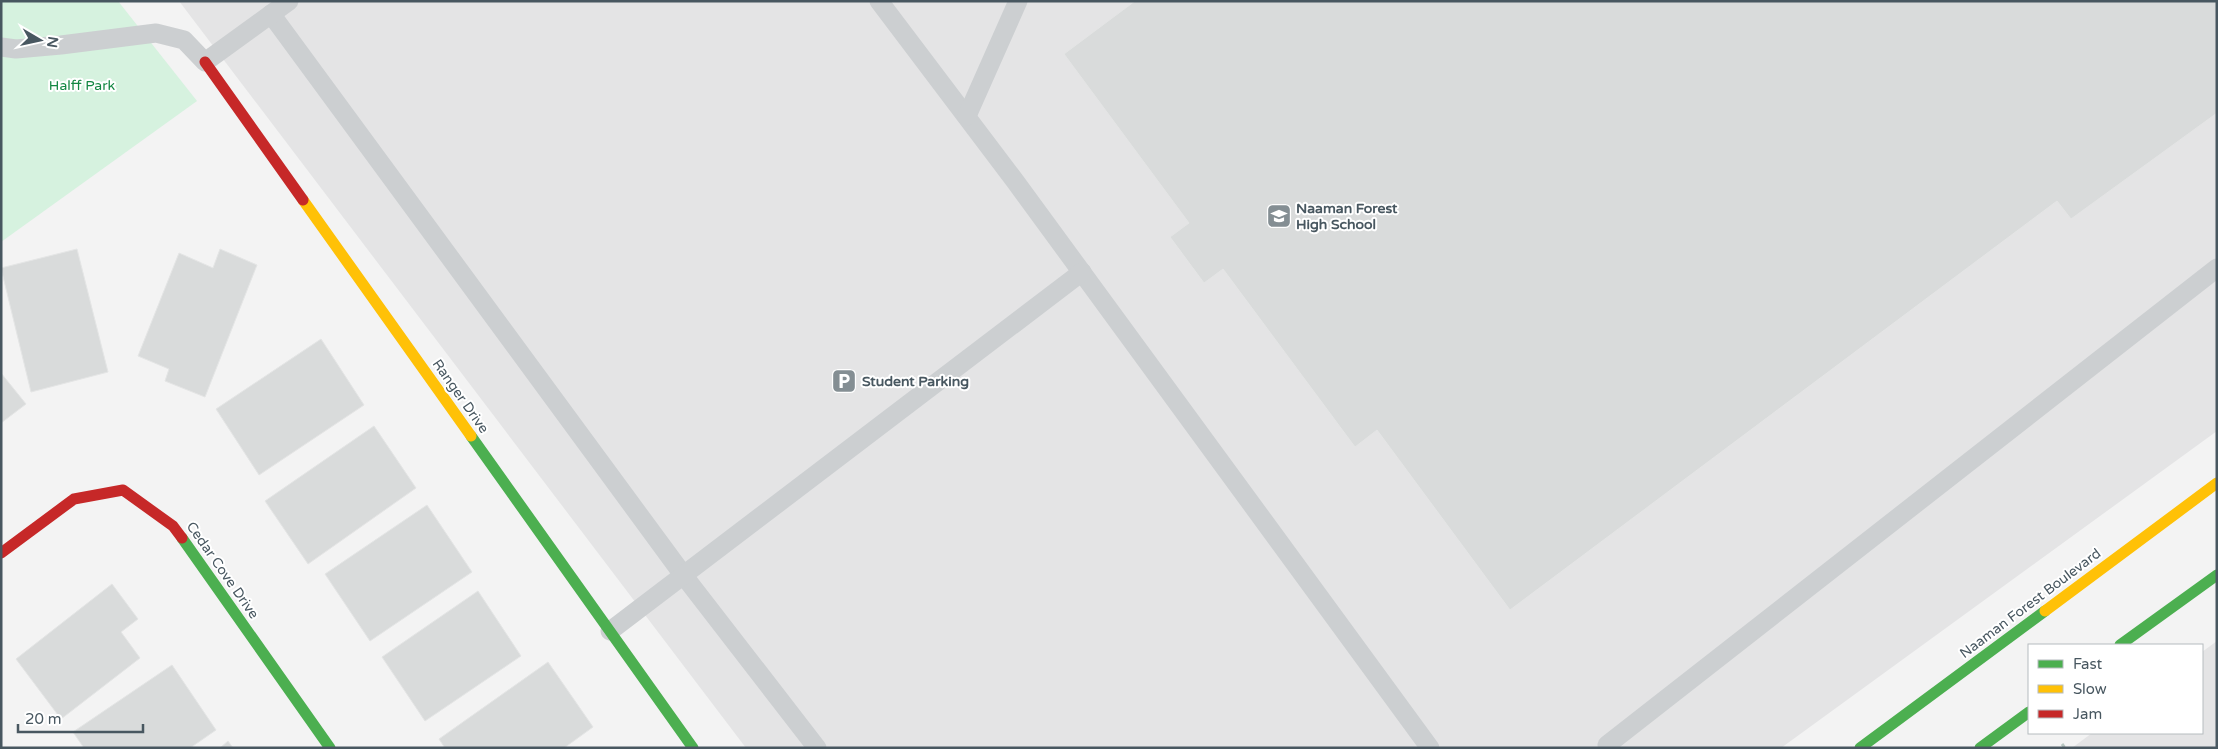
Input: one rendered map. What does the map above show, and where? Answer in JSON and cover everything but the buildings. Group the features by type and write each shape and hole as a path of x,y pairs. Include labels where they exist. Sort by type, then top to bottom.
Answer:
{"street":[{"name":"Ranger Drive","path":"205,62 693,748"},
{"name":"Naaman Forest Boulevard","path":"1860,748 2217,483"},
{"name":"Cedar Cove Drive","path":"1,553 74,499 123,490 173,526 330,748"},
{"path":"2121,644 2217,575"},
{"path":"1980,748 2028,713"}],"lane":[{"path":"1,47 16,49 61,46 156,33 184,40 205,62 289,1"},
{"path":"879,1 967,116 1430,748"},
{"path":"967,116 1018,1"},
{"path":"271,14 684,576 817,748"},
{"path":"1609,748 1607,746 2217,268"},
{"path":"610,631 1082,272"}],"shaded area":[{"name":"Naaman Forest High School","path":"179,1 2217,1 2217,431 1781,748 746,748"},
{"path":"2217,641 2217,748 2072,748 2091,734 2203,734 2203,651"}],"green space":[{"name":"Halff Park","path":"1,1 118,1 197,101 1,242"}],"traffic: fast":[{"path":"471,436 693,748"},
{"path":"182,538 330,748"},
{"path":"2121,644 2217,575"},
{"path":"1860,748 2045,611"},
{"path":"1980,748 2028,713"}],"traffic: slow":[{"path":"303,200 471,436"},
{"path":"2045,611 2217,483"}],"traffic: jam":[{"path":"205,62 303,200"},
{"path":"1,553 74,499 123,490 173,526 182,538"}],"place":[{"name":"Naaman Forest High School","path":"1279,216"},
{"name":"Student Parking","path":"844,381"}]}
